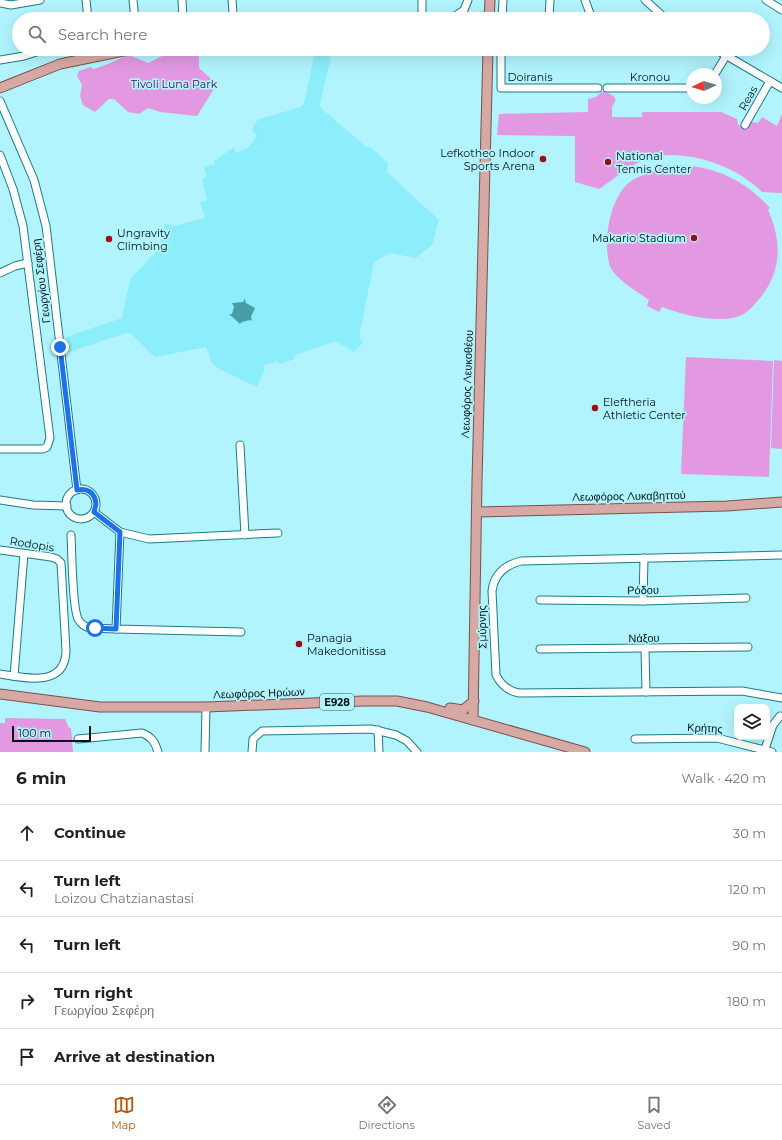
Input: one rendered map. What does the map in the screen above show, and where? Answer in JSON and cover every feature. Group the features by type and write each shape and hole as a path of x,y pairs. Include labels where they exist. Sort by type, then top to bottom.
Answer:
{"main road":[{"path":"489,12 490,0"},
{"path":"0,88 60,64 99,56"},
{"path":"485,56 488,65"},
{"name":"Λεωφόρος Λευκοθέου","path":"474,720 477,512 488,56"},
{"name":"Λεωφόρος Λυκαβηττού","path":"477,512 727,506 782,502"},
{"path":"474,688 482,717 492,725"},
{"name":"Λεωφόρος Ηρώων","path":"0,694 100,707 206,707 397,701 474,720 585,752"},
{"path":"421,706 429,704 463,710 474,701"}],"street":[{"path":"0,3 11,5 40,0"},
{"path":"86,0 87,12"},
{"path":"133,0 134,12"},
{"path":"182,0 183,12"},
{"path":"232,0 233,12"},
{"path":"422,0 422,12"},
{"path":"461,12 464,10 468,0"},
{"path":"502,12 503,0"},
{"path":"550,0 550,12"},
{"path":"585,0 589,12"},
{"path":"645,0 658,12"},
{"path":"766,0 782,10"},
{"path":"0,60 24,56"},
{"name":"Doiranis","path":"501,56 501,88 598,88"},
{"path":"719,68 726,56 782,88"},
{"name":"Reas","path":"745,125 770,81"},
{"name":"Kronou","path":"607,88 686,88"},
{"name":"Γεωργίου Σεφέρη","path":"0,101 34,180 46,226 77,490"},
{"path":"0,157 17,204 28,263 50,438 47,447 43,449 0,449"},
{"path":"0,273 15,266 28,263"},
{"path":"240,445 245,534"},
{"path":"77,490 86,490 94,495 96,504 94,512 86,518 77,518 70,513 67,506 68,498 77,490"},
{"path":"0,500 33,505 67,506"},
{"path":"94,512 120,532 149,539 278,533"},
{"path":"116,629 120,532"},
{"path":"71,534 75,607 79,620 86,627 241,632"},
{"name":"Rodopis","path":"0,550 51,557 60,560 63,572 66,651 65,661 62,668 49,677 40,678 14,676"},
{"path":"0,674 14,676 24,554"},
{"name":"Σμύρνης","path":"782,555 514,562 502,570 495,578 493,583 492,598 496,675 499,681 512,692 742,691 782,698"},
{"path":"643,601 644,558"},
{"name":"Ρόδου","path":"540,600 643,601 746,598"},
{"name":"Νάξου","path":"540,649 748,647"},
{"path":"645,649 646,692"},
{"path":"205,752 206,707"},
{"path":"768,751 773,725 780,716"},
{"path":"252,752 254,739 262,731 359,729 378,730 402,738 417,752"},
{"path":"378,730 379,752"},
{"path":"78,739 142,733 150,737 155,742 158,752"},
{"name":"Κρήτης","path":"635,739 717,738 768,751"}],"shaded area":[{"path":"314,56 331,56 320,105 321,108 366,147 372,148 388,163 387,172 439,220 432,245 416,258 390,253 374,262 359,337 363,342 354,352 335,341 294,356 295,359 279,364 278,361 263,366 265,369 257,387 219,369 212,363 206,347 155,357 131,334 126,333 69,352 66,337 122,318 130,279 159,249 165,223 174,226 205,218 200,202 207,200 202,179 207,177 204,167 215,164 214,161 234,147 236,153 248,148 257,136 252,130 255,123 259,119 301,107 304,103"},
{"path":"245,299 246,303 255,308 251,317 252,321 242,322 240,324 229,314 232,314 234,307 232,303 243,302"}],"green space":[{"name":"Tivoli Luna Park","path":"127,56 131,56 148,63 162,56 199,57 199,68 217,84 197,116 160,112 148,108 139,114 128,112 114,99 109,99 95,112 83,105 80,96 82,85 77,76 79,71 90,67 94,69"},
{"path":"602,91 612,95 616,100 612,107 612,117 642,117 642,112 721,112 737,119 738,125 746,127 751,122 758,123 762,117 777,126 782,114 782,193 762,192 740,175 713,162 698,158 669,155 655,156 641,161 599,189 575,182 575,136 497,135 499,114 588,112 588,99 596,97"},
{"name":"Makario Stadium","path":"674,165 701,168 726,176 749,189 770,208 768,210 776,233 778,256 776,266 767,288 753,306 742,315 730,318 710,319 680,313 662,307 659,312 647,306 649,300 617,276 610,266 607,245 608,233 613,208 618,197 624,188 634,179 659,170 659,166"},
{"path":"686,357 773,361 769,477 681,474"},
{"path":"774,360 782,361 782,449 771,448"},
{"path":"5,718 65,719 69,728 71,728 73,752 0,752 0,723 5,723"}],"place":[{"name":"Lefkotheo Indoor Sports Arena","path":"543,159"},
{"name":"National Tennis Center","path":"608,162"},
{"name":"Makario Stadium","path":"694,238"},
{"name":"Ungravity Climbing","path":"109,239"},
{"name":"Eleftheria Athletic Center","path":"595,408"},
{"name":"Panagia Makedonitissa","path":"299,644"}],"route":[{"path":"60,347 77,490 86,490 94,495 96,499 96,508 94,512 120,532 116,629 95,628"}]}
